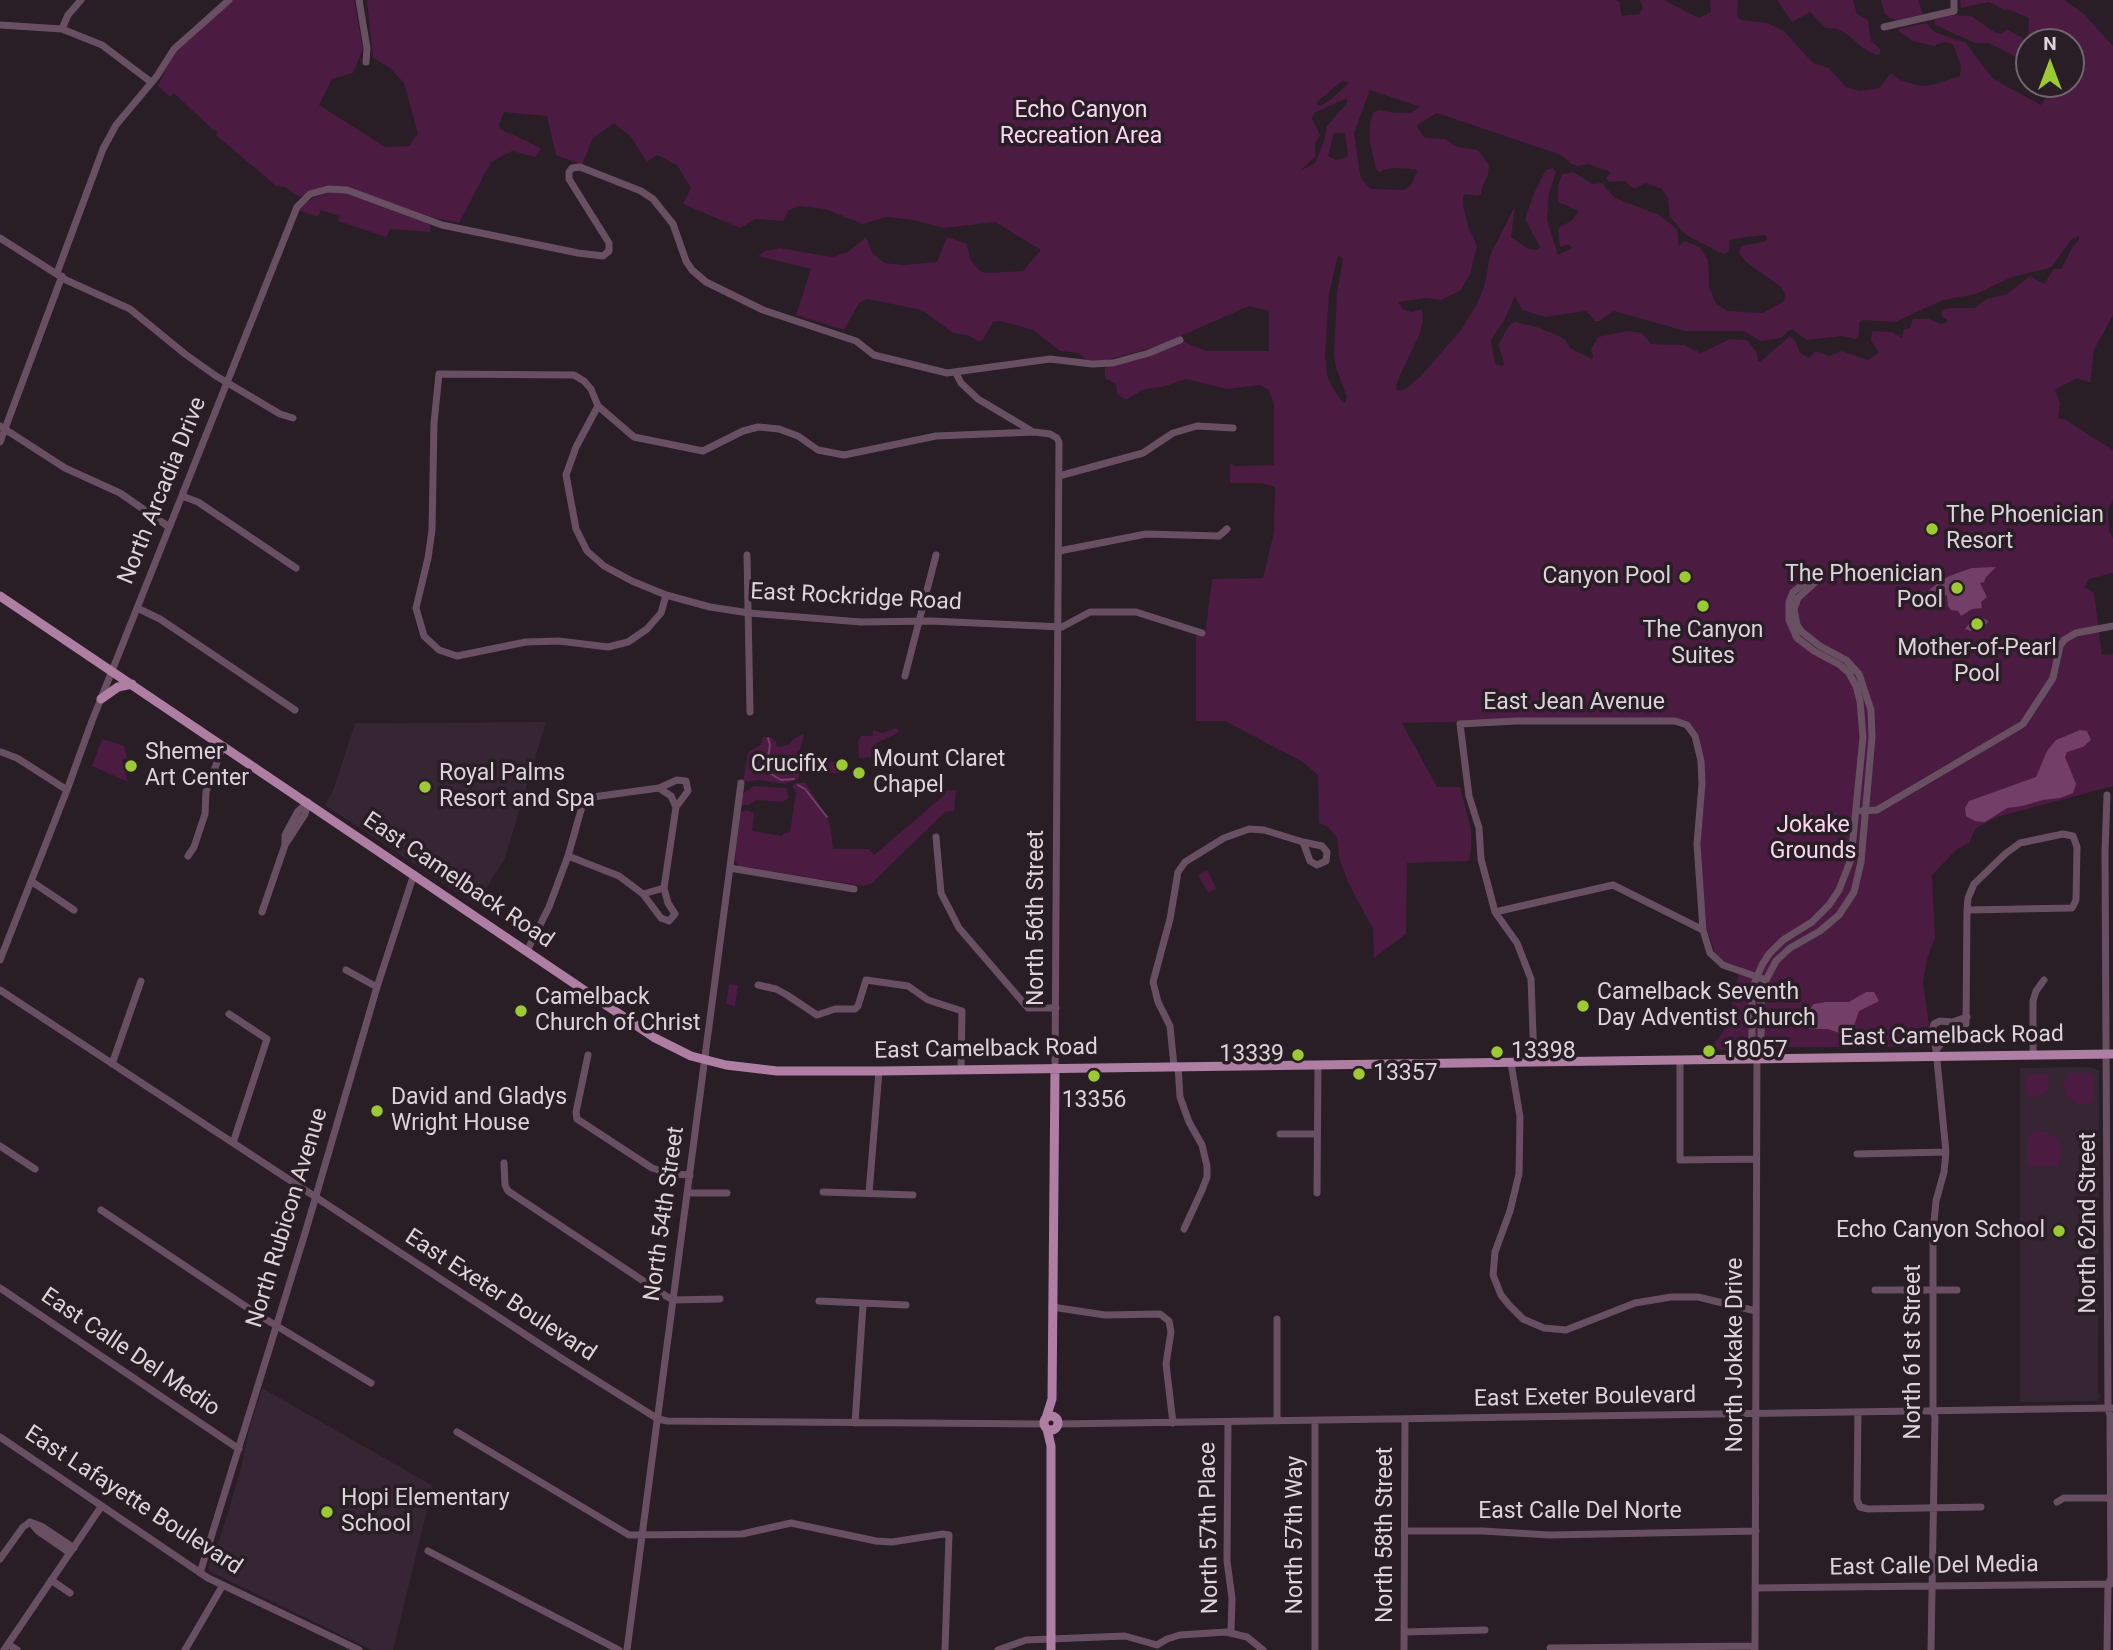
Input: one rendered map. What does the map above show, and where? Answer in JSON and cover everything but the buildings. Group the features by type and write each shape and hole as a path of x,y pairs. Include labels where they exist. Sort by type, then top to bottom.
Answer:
{"main road":[{"name":"East Camelback Road","path":"0,596 655,1038 681,1052 739,1068 777,1071 879,1071 1757,1060 1936,1053 2110,1054"},
{"path":"101,699 118,687 132,684"},
{"name":"North 56th Street","path":"1051,1650 1055,1068"}],"street":[{"path":"62,29 68,15 81,0"},
{"path":"0,442 2,428 109,138 116,125 183,39 229,0"},
{"path":"359,0 367,48 366,62"},
{"path":"1884,27 1954,11 1954,0"},
{"path":"0,25 62,29 102,45 151,82"},
{"name":"North Arcadia Drive","path":"0,960 297,207 316,192 328,189 347,190 443,225 603,256 610,251 609,243 569,179 572,168 580,167 641,191 653,199 673,225 692,270 715,287 774,314 856,341 874,355 940,372 956,373"},
{"path":"0,238 79,286 130,309 185,354 226,382 280,414 293,418"},
{"path":"1034,432 978,399 961,383 956,373 1050,359 1092,364 1113,363 1149,353 1180,340"},
{"path":"666,596 660,613 647,629 628,642 608,647 559,640 526,642 457,656 439,650 424,636 416,608 432,530 434,423 439,374 574,375 591,389 598,406 634,437 703,451 743,431 758,427 779,429 798,436 818,450 844,455 936,436 1034,432"},
{"name":"East Rockridge Road","path":"598,406 576,447 566,475 576,530 586,550 595,559 625,578 666,596 710,607 810,619 1057,626 1067,625 1090,612 1125,611 1202,633"},
{"path":"1059,476 1143,453 1173,433 1197,426 1233,428"},
{"path":"2,428 65,468 120,493 169,527"},
{"name":"North 56th Street","path":"1034,432 1050,434 1059,442 1055,1068"},
{"path":"182,496 198,502 296,568"},
{"path":"1059,551 1146,534 1219,536 1227,529"},
{"path":"747,555 750,712"},
{"path":"905,676 936,555"},
{"path":"1757,1047 1752,1038 1753,991 1757,977 1769,954 1783,940 1818,917 1839,890 1851,859 1861,811 1872,737 1870,708 1859,674 1846,660 1820,646 1797,625 1794,609 1798,598 1820,578 1810,579 1793,592 1789,602 1788,620 1797,638 1840,665 1856,686 1863,715 1861,811 1861,862 1854,892 1839,915 1820,931 1790,948 1776,961 1766,980 1761,1000 1761,1038 1757,1047"},
{"path":"137,608 160,619 295,710"},
{"path":"1861,811 1877,810 2023,724 2053,678 2060,646 2064,640 2076,633 2113,626"},
{"name":"East Jean Avenue","path":"1495,912 1481,859 1479,828 1469,796 1460,724 1516,721 1675,721 1687,725 1695,736 1701,761 1703,784 1697,844 1703,930"},
{"path":"188,856 194,847 205,814 206,792 223,746"},
{"path":"0,751 17,758 67,790"},
{"path":"527,951 549,907 568,856 583,803 593,797 659,788 677,780 686,781 688,791 676,807 664,888 668,903 675,914 674,919 665,921 643,894 620,876 568,856"},
{"name":"North 54th Street","path":"627,1650 741,783"},
{"path":"659,788 670,796 676,807"},
{"name":"North 62nd Street","path":"2107,796 2111,1191 2111,1578 2107,1650"},
{"path":"262,912 285,845 308,802"},
{"path":"1184,1229 1202,1191 1207,1177 1207,1166 1202,1145 1189,1122 1180,1097 1170,1026 1158,1002 1153,982 1170,919 1178,872 1185,862 1224,838 1249,829 1264,830 1303,842"},
{"path":"1950,1032 1964,1027 1967,1017 1967,910 1968,898 1974,884 2020,843 2063,834 2073,836 2077,847 2077,885 2076,900 2072,908 1967,910"},
{"path":"936,837 941,893 959,928 1028,1008 1056,1008"},
{"path":"730,868 855,889"},
{"name":"North Rubicon Avenue","path":"200,1573 377,987 414,874"},
{"path":"31,881 74,909"},
{"path":"1534,1062 1531,979 1517,943 1495,912 1613,885 1703,930 1710,953 1723,965 1766,980"},
{"path":"643,894 664,888"},
{"path":"346,970 377,987"},
{"path":"758,985 776,989 817,1015 835,1009 855,1009 866,980 908,986 928,1000 962,1011 961,1069"},
{"path":"2033,1055 2034,1001 2036,991 2044,980"},
{"path":"112,1064 141,981"},
{"name":"East Exeter Boulevard","path":"0,990 605,1387 658,1419 667,1421 1228,1423 2110,1408"},
{"path":"229,1014 267,1039 233,1143"},
{"path":"1936,1053 1950,1032 1951,1027 1947,1022 1967,1017"},
{"name":"North 61st Street","path":"1931,1650 1935,1417 1932,1290 1934,1218 1946,1152 1932,1031 1934,1024 1947,1022"},
{"name":"North Jokake Drive","path":"1755,1648 1757,1047"},
{"path":"588,1055 576,1117 652,1168 665,1173 690,1175"},
{"path":"1680,1060 1681,1160 1756,1159"},
{"path":"1511,1063 1520,1117 1519,1174 1510,1211 1495,1252 1493,1275 1501,1295 1523,1319 1544,1328 1566,1330 1635,1303 1671,1297 1698,1297 1756,1311"},
{"path":"1317,1193 1318,1065"},
{"path":"869,1193 879,1071"},
{"path":"1280,1134 1318,1134"},
{"path":"0,1146 35,1169"},
{"path":"1857,1154 1946,1152"},
{"path":"504,1163 505,1185 508,1191 673,1300 720,1299"},
{"path":"823,1192 914,1195"},
{"path":"688,1193 727,1194"},
{"path":"101,1210 275,1326 372,1383"},
{"name":"East Calle Del Medio","path":"0,1288 239,1449"},
{"path":"1875,1290 1957,1290"},
{"path":"819,1301 906,1305"},
{"path":"855,1423 863,1305"},
{"path":"1052,1307 1105,1315 1160,1314 1169,1321 1171,1332 1166,1364 1172,1423"},
{"path":"1277,1319 1277,1421"},
{"path":"1858,1412 1857,1500 1860,1507 1868,1510 1981,1507"},
{"name":"North 58th Street","path":"1404,1650 1405,1420"},
{"name":"North 57th Way","path":"1315,1421 1315,1650"},
{"name":"North 57th Place","path":"1228,1423 1227,1561 1232,1598 1231,1632"},
{"path":"457,1432 629,1535 742,1534 791,1523 876,1541 892,1542 949,1535 945,1650"},
{"name":"East Lafayette Boulevard","path":"0,1437 200,1573 359,1650"},
{"path":"2057,1502 2064,1497 2111,1497"},
{"path":"17,1650 6,1647 102,1507"},
{"path":"0,1559 23,1527 30,1522 41,1526 72,1550"},
{"name":"East Calle Del Norte","path":"1405,1531 1483,1531 1549,1535 1756,1531"},
{"path":"428,1551 619,1650"},
{"path":"51,1580 70,1593"},
{"name":"East Calle Del Media","path":"1755,1588 2110,1584"},
{"path":"185,1650 223,1585"},
{"path":"1404,1632 1485,1630"},
{"path":"998,1650 1017,1642 1125,1636 1160,1647 1167,1639 1180,1635 1231,1632 1247,1637 1263,1650"},
{"path":"1550,1648 1755,1648"}],"shaded area":[{"name":"The Phoenician Pool","path":"1996,567 1984,582 1980,583 1987,597 1981,602 1982,608 1972,609 1961,616 1958,611 1951,610 1948,606 1947,595 1942,597 1924,594 1943,579 1957,573 1972,568"},
{"name":"Mother-of-Pearl Pool","path":"1982,618 1989,621 1982,628 1971,631 1965,629 1971,621"},
{"path":"546,722 505,858 476,905 325,805 334,788 355,723"},
{"path":"2080,730 2087,731 2091,740 2083,747 2067,752 2065,757 2076,784 2073,793 2007,808 1985,822 1966,816 1965,808 1969,801 2036,777 2047,751 2056,740"},
{"path":"1866,992 1874,992 1879,1001 1859,1011 1851,1034 1828,1029 1810,1029 1806,1026 1804,1015 1814,1004 1849,1002"},
{"name":"Echo Canyon School","path":"2090,1067 2099,1071 2100,1397 2097,1401 2020,1402 2020,1068"},
{"name":"Hopi Elementary School","path":"262,1388 433,1486 393,1650 372,1650 209,1571 208,1567 220,1538 241,1469"}],"green space":[{"path":"233,0 354,0 363,49 353,73 332,79 319,105 385,147 409,146 418,134 404,83 390,68 373,58 367,0 1616,0 1619,2 1622,16 1639,14 1643,8 1640,0 1664,0 1699,18 1711,12 1710,0 1738,0 1737,16 1741,20 1767,23 1784,31 1813,63 1829,68 1846,87 1859,91 1879,88 1891,73 1900,80 1920,86 1933,85 1960,76 1961,66 1953,44 1944,42 1934,46 1913,41 1898,31 1926,23 1935,32 1966,43 1993,79 2015,91 2015,98 2028,98 2041,105 2046,98 2085,98 2085,28 2028,28 2029,18 2007,9 2006,11 1989,2 1961,8 1960,0 2064,0 2084,14 2113,46 2113,315 2094,350 2090,383 2077,378 2055,390 2060,403 2058,418 2064,419 2113,450 2113,500 2108,510 2109,531 2113,538 2113,573 2089,579 2085,587 2094,593 2102,655 2113,654 2113,786 1997,817 1976,828 1969,843 1957,849 1932,875 1935,937 1923,982 1932,1047 1772,1047 1767,1043 1748,1045 1747,1049 1709,1051 1727,1026 1740,967 1724,961 1715,953 1707,929 1700,851 1705,784 1689,724 1580,719 1402,723 1437,787 1460,787 1471,829 1471,850 1469,861 1407,863 1406,934 1374,958 1373,929 1349,884 1339,858 1337,838 1328,827 1319,823 1318,775 1301,761 1225,721 1196,721 1196,634 1205,635 1212,579 1263,578 1274,532 1275,487 1261,483 1230,483 1230,463 1235,466 1274,465 1274,405 1269,390 1260,385 1227,389 1186,379 1142,390 1126,400 1117,394 1116,384 1105,378 1105,366 1143,357 1184,342 1206,351 1269,351 1269,311 1249,306 1158,346 1107,360 1087,360 1079,353 1060,351 1033,330 1001,321 993,322 983,340 978,341 967,335 953,333 922,310 867,299 859,303 844,330 796,315 811,269 758,256 765,251 780,248 832,257 848,252 866,237 873,254 885,263 903,265 937,262 947,237 967,244 970,259 980,271 987,273 1023,271 1041,250 995,222 944,228 886,217 863,224 825,209 798,206 788,211 783,221 755,219 740,228 683,204 691,188 677,165 657,155 647,162 631,137 614,123 593,138 582,165 556,155 547,116 504,112 500,129 541,148 536,157 512,151 491,162 459,223 431,217 343,186 316,189 299,197 285,187 276,186 216,135 218,131 213,130 174,93 170,97 158,86 175,50","holes":["1342,81 1349,83 1330,100 1317,105 1317,102","1370,90 1420,107 1410,113 1379,110 1373,113 1370,123 1370,143 1376,169 1379,172 1391,168 1416,169 1411,185 1405,190 1371,189 1360,174 1354,133","1347,99 1347,103 1327,126 1315,163 1300,171 1316,156 1315,144 1320,135 1312,119 1314,113","1437,113 1561,155 1571,164 1588,164 1611,172 1606,178 1609,182 1625,181 1634,189 1645,183 1662,189 1668,199 1670,217 1686,235 1725,254 1729,251 1729,241 1732,239 1765,235 1766,241 1741,246 1739,253 1746,262 1781,287 1785,294 1784,301 1763,313 1728,311 1716,304 1709,286 1708,260 1700,247 1684,241 1679,247 1677,229 1659,215 1615,198 1602,183 1592,184 1573,172 1562,174 1558,185 1558,202 1579,211 1571,221 1558,228 1560,247 1569,244 1572,248 1558,255 1547,220 1549,193 1556,172 1553,168 1548,169 1534,193 1525,219 1540,247 1536,250 1528,249 1511,237 1515,206 1490,255 1485,284 1477,304 1461,330 1421,376 1399,391 1396,389 1398,380 1420,333 1423,320 1422,309 1411,312 1403,309 1398,302 1426,298 1441,300 1461,290 1470,274 1477,246 1468,226 1463,196 1481,194 1489,165 1478,150 1455,146 1446,139 1425,138 1417,125","1334,133 1345,133 1348,157 1336,160 1328,156","2079,236 2061,269 2054,269 2044,284 2030,276 2007,294 1987,299 1974,308 1942,310 1942,316 1948,321 1946,323 1913,319 1910,328 1904,329 1902,338 1892,332 1872,331 1871,341 1879,352 1868,360 1842,351 1829,356 1816,351 1809,358 1800,353 1796,342 1790,336 1760,362 1747,340 1730,339 1701,353 1684,345 1651,344 1642,333 1628,331 1598,337 1591,349 1592,359 1570,348 1565,339 1540,328 1515,322 1510,324 1498,345 1503,366 1495,364 1491,340 1504,321 1515,296 1522,310 1545,317 1586,311 1595,321 1599,321 1614,311 1685,331 1743,331 1761,341 1781,338 1789,330 1807,340 1842,336 1856,339 1859,323 1863,320 1895,322 1943,300 1976,294 2012,277 2046,269 2052,266 2072,239","1338,255 1343,259 1337,292 1334,355 1347,397 1345,403 1327,375 1325,354 1329,294"]},
{"path":"1777,0 1853,0 1857,14 1868,20 1871,41 1880,49 1880,54 1876,55 1863,48 1837,29 1825,28 1810,12 1792,22"},
{"path":"1881,0 1918,0 1923,14 1898,20 1890,18 1885,14"},
{"path":"1953,15 1971,16 1996,33 2002,34 2006,29 2015,34 2015,57 1989,43 1975,43 1935,25 1934,20"},
{"path":"334,191 347,192 430,224 430,232 390,229 386,237 338,221 339,216 321,210 318,217 298,210 314,197"},
{"path":"896,728 899,732 875,744 872,757 859,758 858,742 861,736 872,736 873,730 882,733"},
{"path":"804,734 798,758 799,778 785,784 758,780 743,782 748,752 761,745 763,737 770,737 776,741 776,746 781,747"},
{"path":"102,739 124,746 127,758 122,760 128,782 92,766"},
{"path":"843,761 846,765 843,773 818,773 809,766 816,762 826,762 828,766 830,762"},
{"path":"806,783 830,824 833,849 869,849 874,855 941,798 944,791 956,790 954,811 945,812 872,883 864,886 739,866 735,861 740,812 747,810 754,813 752,831 782,836 790,832 796,793 792,786"},
{"path":"754,786 786,788 789,798 783,802 757,800 743,805 742,794"},
{"path":"1207,870 1217,889 1208,893 1198,875"},
{"path":"729,984 738,985 735,1006 726,1004"},
{"path":"2068,1073 2088,1073 2094,1078 2092,1102 2079,1105 2066,1096 2063,1086"},
{"path":"2032,1074 2047,1074 2049,1079 2048,1090 2037,1098 2025,1094 2026,1079"},
{"path":"2036,1131 2048,1132 2059,1141 2062,1153 2058,1166 2030,1166 2027,1163 2027,1137"}],"waterway":[{"path":"768,738 771,774 781,780 794,779"},
{"path":"798,785 805,789 827,817"}],"place":[{"name":"The Phoenician Resort","path":"1932,529"},
{"name":"Canyon Pool","path":"1685,577"},
{"name":"The Phoenician Pool","path":"1957,588"},
{"name":"The Canyon Suites","path":"1703,606"},
{"name":"Mother-of-Pearl Pool","path":"1977,624"},
{"name":"Crucifix","path":"842,765"},
{"name":"Shemer Art Center","path":"131,766"},
{"name":"Mount Claret Chapel","path":"859,773"},
{"name":"Royal Palms Resort and Spa","path":"425,787"},
{"name":"Camelback Seventh Day Adventist Church","path":"1583,1006"},
{"name":"Camelback Church of Christ","path":"521,1011"},
{"name":"18057","path":"1709,1051"},
{"name":"13398","path":"1497,1052"},
{"name":"13339","path":"1298,1055"},
{"name":"13357","path":"1359,1074"},
{"name":"13356","path":"1094,1076"},
{"name":"David and Gladys Wright House","path":"377,1111"},
{"name":"Echo Canyon School","path":"2059,1231"},
{"name":"Hopi Elementary School","path":"327,1512"}],"park label":[{"name":"Echo Canyon Recreation Area","path":"1081,124"},
{"name":"Jokake Grounds","path":"1813,839"}]}
